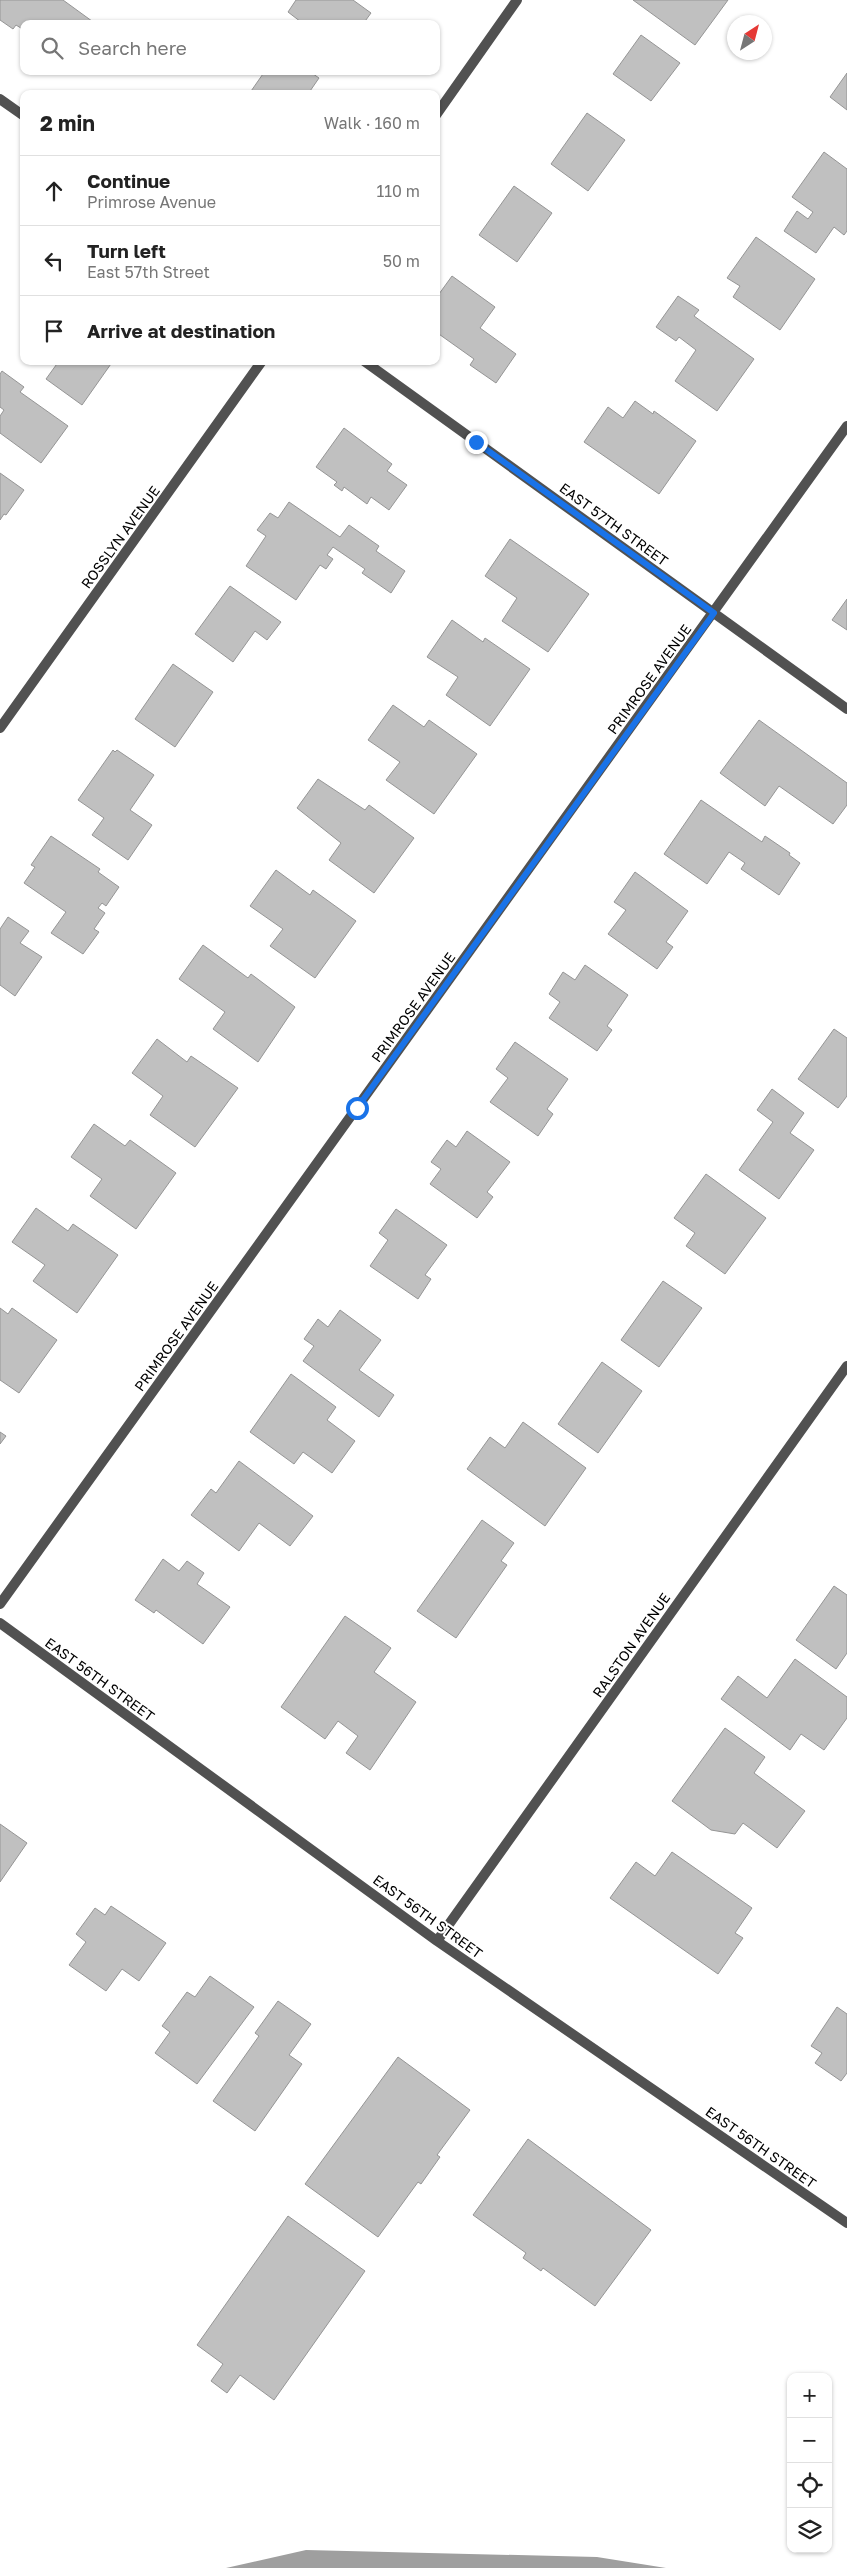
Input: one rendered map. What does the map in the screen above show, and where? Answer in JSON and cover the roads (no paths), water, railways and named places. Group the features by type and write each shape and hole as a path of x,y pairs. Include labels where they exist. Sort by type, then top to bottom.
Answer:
{"street":[{"path":"440,109 518,0"},
{"path":"0,99 20,113"},
{"name":"ROSSLYN AVENUE","path":"0,728 259,365"},
{"name":"EAST 57TH STREET","path":"370,365 847,709"},
{"name":"PRIMROSE AVENUE","path":"0,1604 847,426"},
{"name":"RALSTON AVENUE","path":"437,1941 847,1366"},
{"name":"EAST 56TH STREET","path":"0,1623 437,1941 847,2223"}]}
